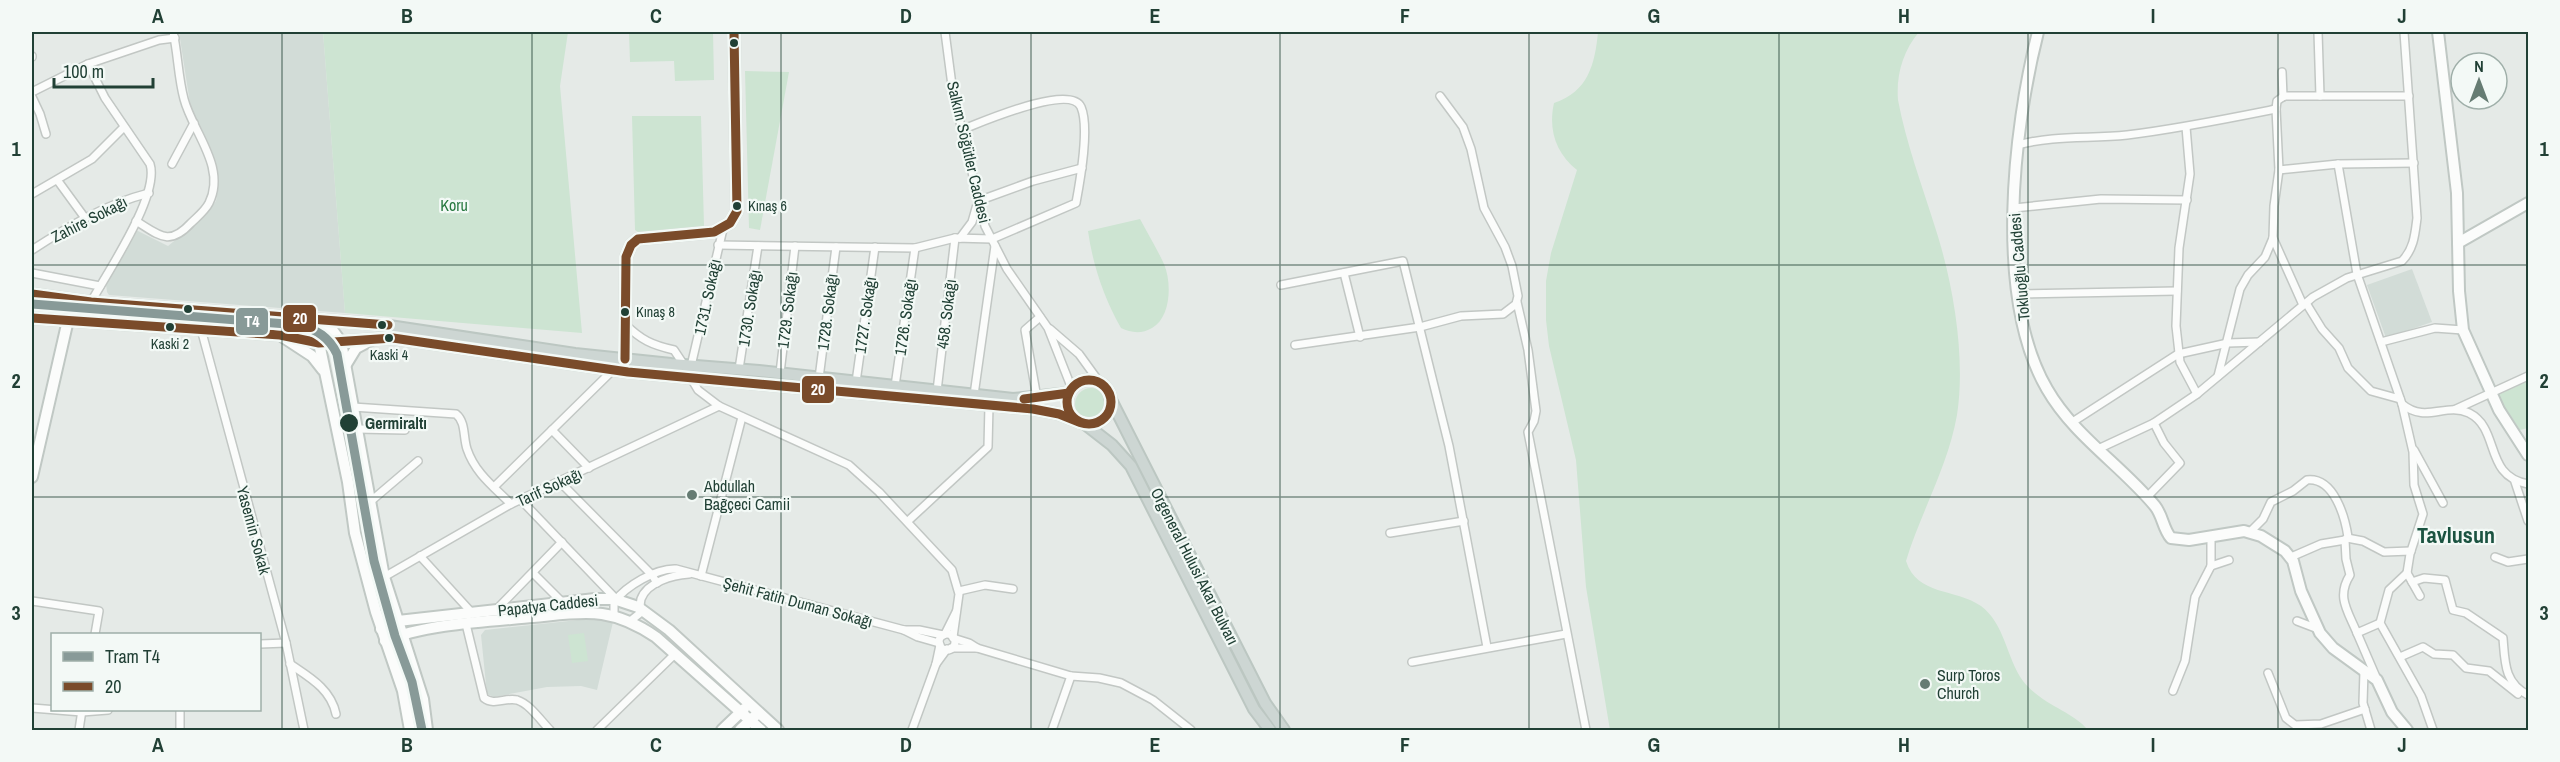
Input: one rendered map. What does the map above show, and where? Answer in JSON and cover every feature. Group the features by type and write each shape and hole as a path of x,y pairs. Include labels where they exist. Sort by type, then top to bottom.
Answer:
{"main road":[{"path":"32,294 91,302 408,328 625,359 780,373 1013,399 1036,398 1070,391 1086,381 1100,383 1110,398 1106,416 1097,423 1082,423 1068,410 1070,391"},
{"name":"Orgeneral Hulusi Akar Bulvarı","path":"32,318 280,335 319,343 393,338 613,370 989,405 1059,414 1082,423 1112,445 1131,466 1254,709 1270,730"},
{"name":"Orgeneral Hulusi Akar Bulvarı","path":"1110,398 1265,703 1284,730"}],"street":[{"path":"153,32 159,40"},
{"path":"625,359 626,257 633,243 639,239 706,234 723,229 733,220 738,206 734,32"},
{"name":"Salkım Söğütler Caddesi","path":"945,32 953,93 961,130 978,201 994,242 1007,268 1048,328 1079,354 1100,383"},
{"name":"Tokluoğlu Caddesi","path":"2038,32 2027,79 2018,145 2014,208 2019,294 2026,335 2035,365 2053,399 2071,423 2147,497 2158,510 2171,538 2182,540 2211,536"},
{"path":"2318,32 2320,96"},
{"path":"2097,449 2154,423 2197,394 2305,304 2347,278 2402,261 2410,251 2417,218 2415,163 2404,32"},
{"path":"2438,32 2457,193 2459,291 2463,330 2505,419 2529,455"},
{"path":"46,134 32,95 88,64 174,35 183,95 205,145 211,165 212,193 207,205 183,232 171,237 164,237 136,221"},
{"path":"88,64 105,98 150,164 152,179 149,193 136,221 91,302"},
{"path":"2282,72 2283,97"},
{"path":"1440,96 1463,127 1471,150 1484,208 1505,247 1512,266 1535,399 1535,416 1528,432 1586,730"},
{"path":"2218,376 2240,289 2248,275 2265,257 2273,238 2274,206 2279,170 2277,101 2283,97 2409,96"},
{"path":"718,245 915,248 958,238 994,242 1076,203 1082,168 1084,125 1082,108 1072,99 1060,99 1033,105 961,130"},
{"path":"2018,145 2044,139 2125,135 2186,127 2276,109"},
{"path":"172,164 194,123"},
{"path":"32,194 58,181 92,159 124,127"},
{"path":"2186,127 2190,162 2187,200 2180,236 2177,291 2178,354 2183,370 2197,394"},
{"path":"2279,170 2338,165 2415,163"},
{"path":"2338,165 2357,274 2401,402 2406,432 2443,503"},
{"path":"958,238 972,222 978,201 1033,181 1082,168"},
{"path":"58,181 85,218"},
{"name":"Zahire Sokağı","path":"32,250 85,218 123,200 149,193"},
{"path":"2014,208 2101,199 2187,200"},
{"path":"2458,243 2529,203"},
{"name":"1731. Sokağı","path":"688,366 723,229"},
{"name":"458. Sokağı","path":"937,391 958,238"},
{"path":"2273,238 2305,304 2322,329 2339,348 2348,368 2371,391 2401,402 2415,412 2426,414 2456,409 2529,376"},
{"path":"974,395 994,242"},
{"name":"1730. Sokağı","path":"739,369 758,246"},
{"name":"1729. Sokağı","path":"780,373 795,246"},
{"name":"1728. Sokağı","path":"819,378 836,247"},
{"name":"1727. Sokağı","path":"856,382 875,247"},
{"name":"1726. Sokağı","path":"895,386 915,248"},
{"path":"1281,285 1403,261 1449,446 1486,647"},
{"path":"32,273 100,286"},
{"path":"1344,273 1360,337"},
{"path":"2019,294 2177,291"},
{"path":"1295,345 1420,327 1450,318 1503,314 1513,308 1517,302"},
{"path":"1036,398 1025,330 1040,317"},
{"path":"32,477 68,320"},
{"path":"325,320 341,342 384,577 423,699 427,730"},
{"path":"325,320 319,343 356,533 383,635 401,685 410,730"},
{"path":"626,324 639,338 650,345 674,350 688,366 691,378 698,390 719,406 849,465 908,522 952,570 959,591 954,643 944,646"},
{"name":"Salkım Söğütler Caddesi","path":"1048,328 1070,391"},
{"path":"2381,342 2435,328 2463,330"},
{"name":"Yasemin Sokak","path":"201,329 286,643 304,730"},
{"path":"280,335 312,356 327,375"},
{"path":"345,367 356,348 366,341 374,340"},
{"path":"2071,423 2178,354 2228,343 2259,342"},
{"path":"494,488 613,370"},
{"path":"908,522 988,447 989,405"},
{"name":"Tarif Sokağı","path":"384,577 511,504 719,406"},
{"path":"353,407 456,414 462,420 465,441 477,470 511,504"},
{"path":"2456,409 2471,414 2478,420 2499,466 2515,482 2529,521"},
{"path":"701,576 742,417"},
{"path":"2147,497 2180,463 2164,443 2154,423"},
{"path":"357,429 405,430"},
{"path":"552,430 589,468"},
{"path":"2412,446 2413,478 2422,514 2410,551 2407,573 2420,596"},
{"path":"371,501 418,461"},
{"path":"2250,532 2263,519 2271,502 2293,492 2307,480 2319,482 2340,504 2345,519 2346,559 2350,575 2343,587 2342,597 2392,712 2407,730"},
{"path":"560,482 652,575 657,583 644,594 637,617 629,621"},
{"path":"2515,482 2529,484"},
{"path":"521,500 616,600 613,608 614,616"},
{"path":"1390,533 1464,521"},
{"path":"2173,691 2185,661 2195,597 2211,566 2211,536 2239,531 2250,532 2276,544 2291,558 2301,591 2318,629 2329,644 2377,680"},
{"path":"2291,558 2321,544 2346,539 2363,541 2384,552 2410,551"},
{"path":"494,611 562,543"},
{"path":"420,556 473,614"},
{"path":"2495,557 2505,562 2529,559"},
{"path":"2211,566 2229,560"},
{"name":"Şehit Fatih Duman Sokağı","path":"616,600 652,575 671,569 904,630 918,638 944,646 977,648"},
{"path":"533,573 565,604"},
{"path":"2407,573 2388,590 2379,623 2421,696 2433,730"},
{"name":"Şehit Fatih Duman Sokağı","path":"657,583 676,576 692,574"},
{"path":"2412,582 2424,578 2445,580 2453,610 2466,613 2503,638 2507,675 2516,687 2529,696"},
{"path":"959,591 985,585 1013,589"},
{"name":"Papatya Caddesi","path":"383,635 398,621 596,599 616,600 640,608 669,630 745,708 755,717 778,730"},
{"path":"32,601 99,611 95,633"},
{"path":"912,730 944,646 944,635 956,612"},
{"name":"Papatya Caddesi","path":"383,635 466,624 587,613 614,616 648,631 745,708"},
{"path":"2297,621 2318,629"},
{"path":"2357,633 2379,623"},
{"path":"466,624 484,698 491,702 511,699 521,702 550,730"},
{"name":"Şehit Fatih Duman Sokağı","path":"904,630 919,630 944,635 977,648"},
{"path":"1412,662 1566,634"},
{"path":"261,644 286,643"},
{"path":"2400,657 2423,647 2434,654 2453,655 2468,670 2488,671 2521,697 2529,696"},
{"path":"977,648 1071,676 1099,678 1121,683 1153,700 1191,730"},
{"path":"597,730 675,654"},
{"path":"290,664 323,689 333,703 336,714"},
{"path":"2364,671 2364,709 2371,730"},
{"path":"2268,672 2288,721 2299,726 2313,728 2364,709"},
{"path":"1052,730 1071,676"},
{"path":"32,708 51,709"},
{"path":"722,730 745,708"},
{"path":"79,730 82,711"},
{"path":"180,711 180,730"},
{"path":"740,730 755,717"},
{"name":"Papatya Caddesi","path":"755,717 761,730"}],"shaded area":[{"path":"179,32 323,32 345,313 109,295 107,292 106,284 136,230 168,246 206,215 216,201 218,189 215,162 191,110"},
{"path":"2412,269 2432,322 2386,338 2367,285"},
{"path":"597,618 613,622 597,690 581,686 547,687 494,697 487,694 481,635 485,630"}],"green space":[{"name":"Koru","path":"323,32 568,32 560,86 582,333 345,313"},
{"path":"629,32 713,32 714,80 675,81 674,61 630,62"},
{"path":"1598,32 1919,32 1913,39 1902,64 1898,82 1898,100 1947,271 1956,320 1960,369 1957,415 1953,434 1906,561 1911,572 1928,586 1971,600 1989,613 2023,681 2039,696 2073,717 2088,730 1610,730 1586,587 1576,460 1549,346 1546,320 1546,281 1551,253 1577,170 1564,156 1555,140 1552,113 1554,103 1575,92 1588,75 1595,55"},
{"path":"745,71 789,72 760,230 749,228"},
{"path":"632,116 701,116 704,226 641,234 635,230"},
{"path":"1140,219 1164,264 1169,290 1166,308 1158,323 1148,330 1136,332 1121,328 1115,317 1096,269 1088,231"},
{"path":"2528,380 2528,428 2520,430 2496,394"},
{"path":"1091,388 1102,393 1107,404 1102,415 1091,420 1080,415 1075,404 1080,393"},
{"path":"584,633 588,661 572,663 568,635"}],"tram line":[{"name":"T4","path":"32,304 300,325 312,329 330,343 337,354 374,561 395,636 412,682 422,730"}],"transit line":[{"name":"20","path":"625,359 626,257 631,245 638,239 714,232 730,223 737,211 734,32"},
{"name":"20","path":"32,294 91,302 388,325"},
{"name":"20","path":"32,318 280,335 319,343 393,338 628,372 1033,409 1059,414 1079,422"},
{"name":"20","path":"1089,380 1104,387 1111,402 1104,417 1089,424 1074,417 1067,402 1074,387 1089,380"},
{"name":"20","path":"1024,399 1069,393"}],"place":[{"name":"Kınaş 6","path":"737,206"},
{"name":"Kınaş 8","path":"625,312"},
{"name":"Kaski 2","path":"170,327"},
{"name":"Kaski 4","path":"389,338"},
{"name":"Germiraltı","path":"349,423"},
{"name":"Abdullah Bağçeci Camii","path":"692,495"},
{"name":"Surp Toros Church","path":"1925,684"}],"district":[{"name":"Tavlusun","path":"2456,535"}]}
